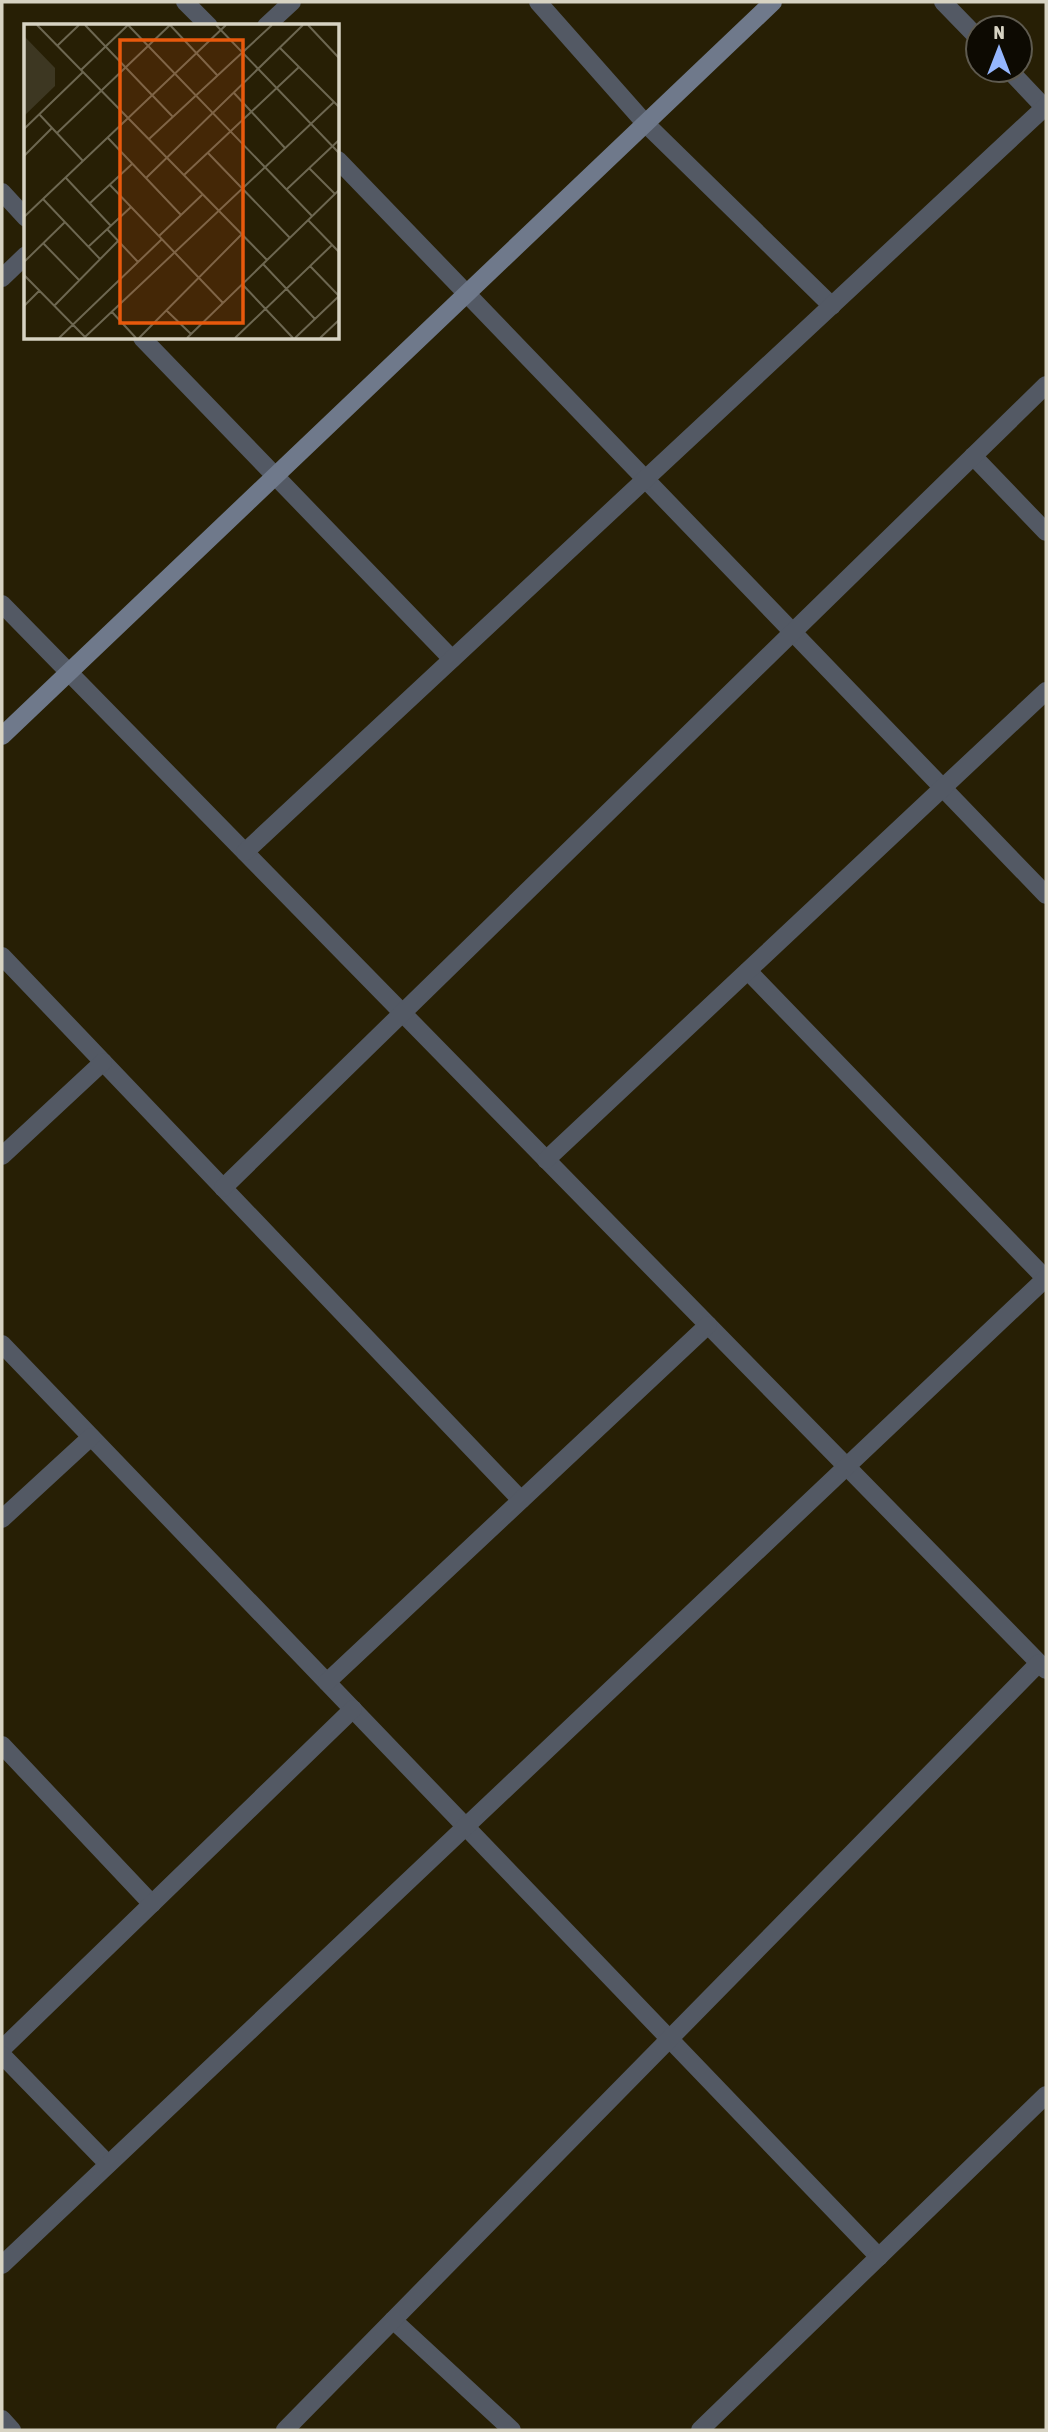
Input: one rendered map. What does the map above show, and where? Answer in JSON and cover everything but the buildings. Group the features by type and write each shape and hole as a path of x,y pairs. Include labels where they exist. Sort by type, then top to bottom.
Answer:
{"street":[{"path":"186,2 207,24"},
{"path":"268,24 292,2"},
{"path":"538,2 645,123 832,306"},
{"path":"2,736 773,2"},
{"path":"943,2 964,24"},
{"path":"245,852 1046,107 1023,84"},
{"path":"340,162 1046,895"},
{"path":"2,192 24,216"},
{"path":"2,278 24,257"},
{"path":"144,340 452,659"},
{"path":"223,1188 1046,385"},
{"path":"973,456 1046,532"},
{"path":"2,604 1043,1667 670,2039 285,2430"},
{"path":"546,1160 1046,691"},
{"path":"2,956 521,1500"},
{"path":"2,2265 1046,1278 748,971"},
{"path":"2,1156 103,1062"},
{"path":"327,1682 708,1325"},
{"path":"2,1343 879,2257"},
{"path":"2,1519 91,1437"},
{"path":"2,2049 353,1709"},
{"path":"2,1745 152,1904"},
{"path":"2,2055 108,2164"},
{"path":"700,2430 1045,2099"},
{"path":"393,2320 512,2430"},
{"path":"2,2420 12,2430"}]}
